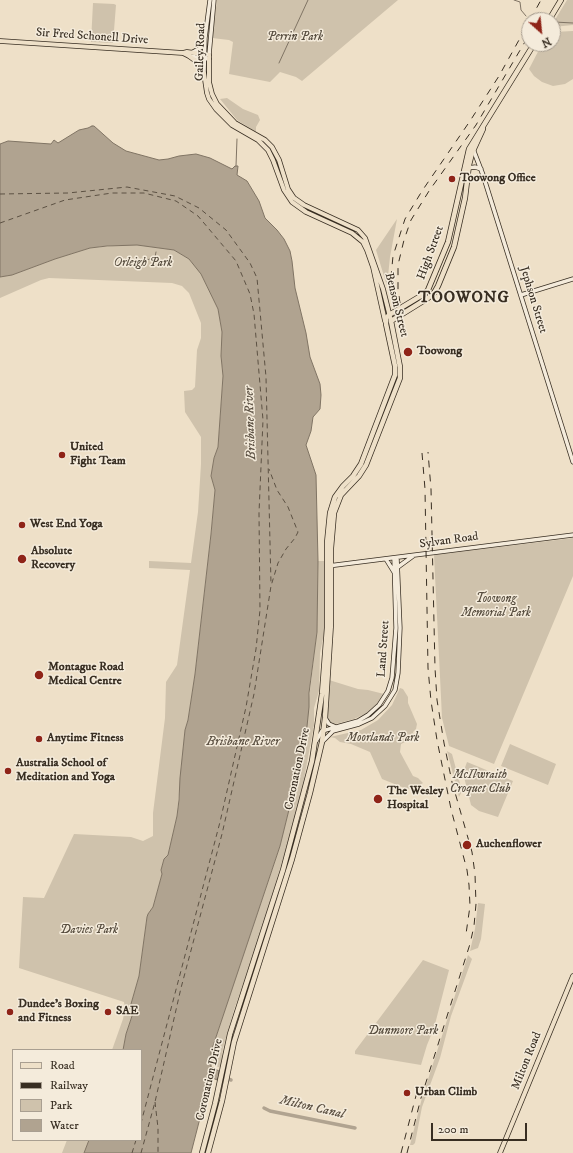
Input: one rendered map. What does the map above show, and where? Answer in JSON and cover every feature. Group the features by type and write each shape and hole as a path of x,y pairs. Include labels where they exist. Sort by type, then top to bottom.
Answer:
{"highway":[{"path":"554,12 561,0"},
{"path":"483,127 529,52"},
{"name":"High Street","path":"389,318 424,294 430,287 448,242 465,163 471,145 483,127"},
{"name":"High Street","path":"389,318 397,317 428,298 434,293 438,286 455,243 465,198 468,168 483,127"},
{"path":"386,324 389,318"},
{"name":"Benson Street","path":"389,318 401,373 395,394"},
{"name":"Benson Street","path":"386,324 395,368 395,375 389,392"},
{"name":"Coronation Drive","path":"208,1153 236,1036 292,859 322,742 325,718 331,611 327,542 331,507 339,491 360,467 389,392"},
{"name":"Coronation Drive","path":"202,1153 235,1019 285,862 306,788 315,746 322,694 331,538 336,504 345,490 365,468 395,394"}],"main road":[{"name":"Gailey Road","path":"210,0 204,46 209,82 212,94 217,104 232,121 265,140 274,148 280,160 288,189 297,200 354,228"},
{"name":"Gailey Road","path":"214,0 204,73 205,88 209,99 236,128 258,140 268,150 274,160 284,190 292,202 306,212 352,233"},
{"name":"Sir Fred Schonell Drive","path":"0,41 183,53 206,57"},
{"path":"204,46 191,54 204,73"},
{"name":"Jephson Street","path":"471,145 481,169 573,462"},
{"path":"468,168 474,167 481,169"},
{"name":"Benson Street","path":"354,228 363,235 369,244 383,289 389,318"},
{"name":"Benson Street","path":"352,233 361,239 367,250 376,277 386,324"},
{"path":"521,295 573,279"},
{"path":"383,313 389,318"},
{"name":"Sylvan Road","path":"329,566 573,535"},
{"path":"398,567 414,556"},
{"name":"Land Street","path":"322,742 333,731 359,724 372,718 385,706 395,690 398,673 400,628 398,567 396,558"},
{"name":"Land Street","path":"324,730 358,720 368,715 382,702 388,691 392,678 396,628 396,558"},
{"path":"386,559 395,573"},
{"path":"325,718 329,724 336,727"},
{"path":"315,746 320,732 324,730"},
{"name":"Milton Road","path":"500,1153 573,976"}],"green space":[{"name":"Perrin Park","path":"217,0 398,0 302,81 296,77 280,72 270,82 229,74 233,42 229,40 212,38"},
{"path":"567,0 573,0 573,25 561,26 561,12 560,12"},
{"path":"93,3 116,5 113,43 91,42"},
{"path":"573,31 573,79 565,84 553,86 542,82 534,76 529,69 538,52 561,52 561,32"},
{"path":"227,98 243,109 258,115 260,120 256,127 256,132 237,120 220,99"},
{"path":"397,219 390,257 387,286 376,250"},
{"path":"143,245 174,250 189,259 199,270 218,309 222,332 221,356 223,376 218,447 214,458 211,476 215,490 211,534 195,674 185,730 177,816 168,856 164,859 161,870 162,874 153,907 147,917 139,976 131,1004 132,1016 123,1049 112,1049 123,1019 125,1008 124,1002 19,968 23,897 44,898 74,834 131,837 143,841 153,836 153,813 165,718 166,682 177,665 190,570 149,568 149,561 191,563 198,512 201,437 185,412 184,391 192,390 195,387 197,350 201,338 201,323 189,293 182,286 172,283 49,278 0,298 0,277 12,275 90,248"},
{"name":"Toowong Memorial Park","path":"573,538 573,576 494,764 449,746 442,718 434,555"},
{"path":"318,561 325,561 325,629 320,653 319,691 314,708 314,725 301,795 258,941 234,1010 223,1048 221,1068 211,1064 211,1052 280,846 302,757 317,632"},
{"name":"Moorlands Park","path":"329,680 358,689 384,694 379,702 369,712 354,719 332,724 327,719"},
{"name":"Moorlands Park","path":"400,688 403,689 408,697 408,703 417,724 416,729 413,732 415,741 409,740 401,744 400,752 413,776 418,778 423,783 416,787 407,789 382,779 370,752 330,737 361,730 378,720 392,705"},
{"path":"510,744 556,764 548,785 501,766"},
{"path":"447,751 452,754 462,791 459,797"},
{"name":"McIlwraith Croquet Club","path":"467,762 513,781 498,817 479,811 471,805 463,773"},
{"path":"478,903 485,904 481,939 478,948 470,951 475,929"},
{"path":"468,955 472,959 451,1016 440,1058 422,1107 415,1143 410,1145 422,1098"},
{"name":"Dunmore Park","path":"423,960 449,970 434,1028 421,1065 355,1054 355,1051"},
{"path":"67,1141 89,1141 84,1153 62,1153"}],"water":[{"name":"Brisbane River","path":"94,126 113,143 126,151 159,160 196,154 210,158 232,169 235,166 238,166 237,175 247,181 259,201 265,218 284,239 290,251 295,288 310,357 320,384 320,409 313,417 311,431 306,445 316,475 318,561 317,632 309,693 306,736 280,846 211,1052 211,1067 219,1071 217,1080 213,1078 210,1084 205,1108 199,1122 191,1153 84,1153 89,1141 142,1141 142,1049 123,1049 132,1016 131,1004 139,976 147,917 153,907 162,874 161,870 164,859 168,855 177,816 185,730 195,674 211,534 215,490 211,476 214,458 218,447 223,376 221,356 222,332 218,309 201,274 189,259 174,250 137,245 90,248 12,275 0,277 0,144 8,141 51,144 54,140 58,143 79,130"}],"waterway":[{"path":"279,63 308,0"},
{"path":"514,0 520,2 523,12"},
{"path":"561,22 573,23"},
{"path":"236,166 237,139"},
{"path":"138,263 141,262 146,264 147,260 155,257 156,252"},
{"name":"Milton Canal","path":"218,1076 231,1080"},
{"name":"Milton Canal","path":"264,1108 270,1111 355,1128"}],"ferry route":[{"path":"0,194 68,193 127,187 175,196 199,208 226,230 250,263 257,278 266,377 271,584"},
{"path":"0,223 65,200 112,193 144,193 176,201 198,216 236,261 250,294 254,314 263,420 259,513 260,610 256,649 246,707 220,822 142,1119"},
{"path":"141,1153 155,1102 181,988 222,834 254,694 271,586 278,563 298,532 288,507 277,490 269,469"},
{"path":"155,1102 158,1128 158,1153"},
{"path":"132,1153 136,1141"}],"railway":[{"path":"534,12 541,0"},
{"path":"393,306 391,277 393,256 405,219 499,76 521,36"},
{"path":"400,303 398,289 398,265 411,220 429,191 476,125 521,49"},
{"path":"407,1153 421,1098 470,944 474,926 476,904 475,874 472,852 452,782 437,700 431,489 428,452"},
{"path":"422,453 425,489 428,668 431,701 437,740 451,809 467,870 470,906 466,934"},
{"path":"401,1153 417,1092"}],"place":[{"name":"Toowong Office","path":"452,179"},
{"name":"Toowong","path":"408,352"},
{"name":"United Fight Team","path":"62,455"},
{"name":"West End Yoga","path":"22,525"},
{"name":"Absolute Recovery","path":"22,559"},
{"name":"Montague Road Medical Centre","path":"39,675"},
{"name":"Anytime Fitness","path":"39,739"},
{"name":"Australia School of Meditation and Yoga","path":"8,771"},
{"name":"The Wesley Hospital","path":"378,799"},
{"name":"Auchenflower","path":"467,845"},
{"name":"Dundee’s Boxing and Fitness","path":"10,1012"},
{"name":"SAE","path":"108,1012"},
{"name":"Urban Climb","path":"407,1093"}],"district":[{"name":"TOOWONG","path":"464,299"}],"park label":[{"name":"Orleigh Park","path":"143,264"},
{"name":"Davies Park","path":"89,931"}]}
